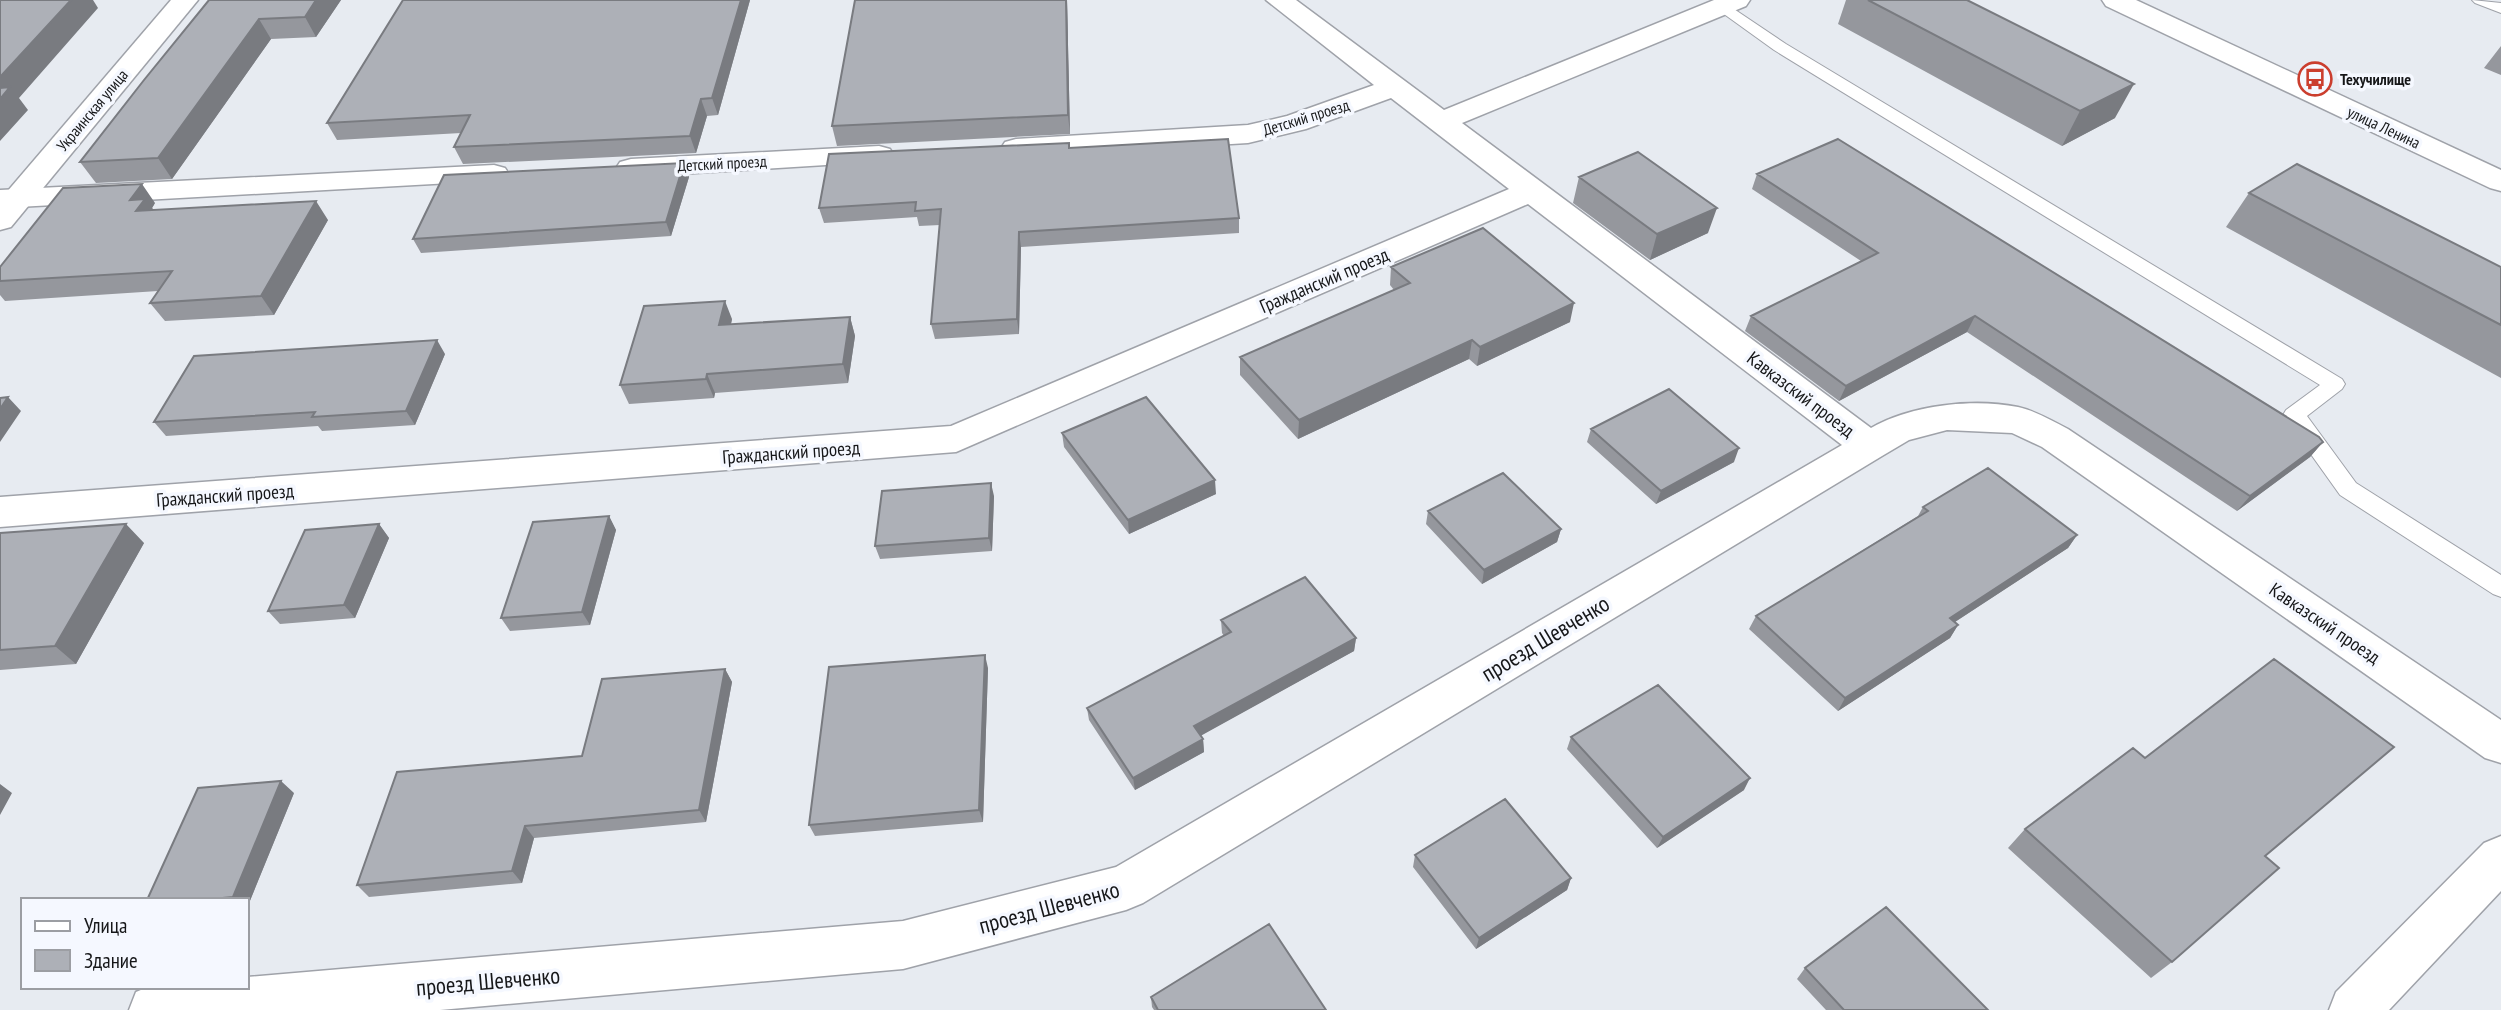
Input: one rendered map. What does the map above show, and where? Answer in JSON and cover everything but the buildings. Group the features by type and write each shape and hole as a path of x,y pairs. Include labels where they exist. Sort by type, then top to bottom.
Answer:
{"street":[{"name":"Украинская улица","path":"6,206 185,0"},
{"name":"Кавказский проезд","path":"1279,0 1869,446 1897,429 1947,417 2017,420 2055,438 2501,744"},
{"name":"улица Ленина","path":"2115,0 2501,182"},
{"path":"1440,122 1729,3"},
{"name":"Детский проезд","path":"995,149 1248,134 1296,122 1395,87"},
{"name":"Детский проезд","path":"604,169 911,153"},
{"path":"6,206 521,173"},
{"name":"Гражданский проезд","path":"0,512 956,439 1532,191"},
{"name":"проезд Шевченко","path":"154,1010 903,945 1126,887 1869,446"},
{"path":"2354,1010 2501,858"}],"lane":[{"path":"2480,0 2501,8"},
{"path":"1729,3 1780,47 2335,384 2294,415 2348,489 2501,587"}],"place":[{"name":"Техучилище","path":"2315,79"}]}
